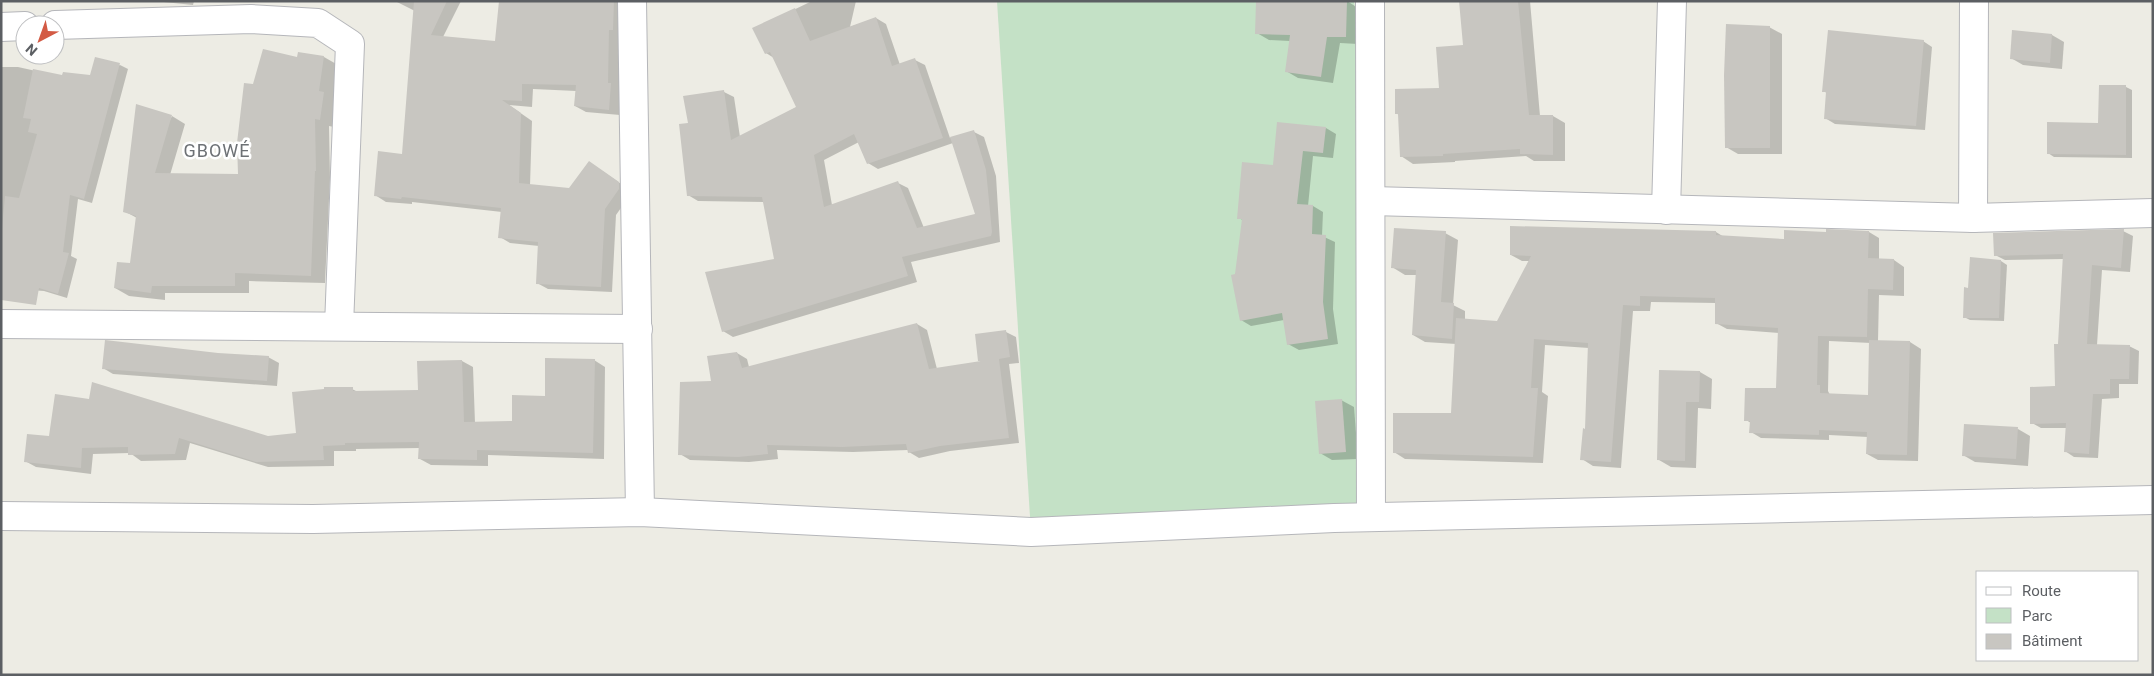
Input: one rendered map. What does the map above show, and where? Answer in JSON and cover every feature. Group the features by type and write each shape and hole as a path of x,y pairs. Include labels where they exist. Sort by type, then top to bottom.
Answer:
{"street":[{"path":"632,1 640,512"},
{"path":"1370,1 1372,201 1371,517"},
{"path":"1666,210 1672,1"},
{"path":"1973,218 1974,1"},
{"path":"65,25 251,20 318,23 350,44 338,326"},
{"path":"1,26 15,26"},
{"path":"1372,201 1973,218 2153,214"},
{"path":"1,324 638,329"},
{"path":"1,516 313,519 640,512 1031,532 1371,517 2153,500"}],"green space":[{"path":"997,1 1354,1 1359,34 1360,510 1031,532"}],"building":[{"path":"414,1 447,1 431,35 495,41 499,1 614,1 613,30 609,30 608,83 611,83 609,110 574,106 576,85 522,84 522,101 502,100 521,113 519,183 569,188 589,161 619,182 619,189 605,209 601,287 536,284 538,242 498,238 501,208 402,197 401,199 374,196 378,151 402,154"},
{"path":"1256,1 1347,1 1346,37 1327,37 1321,77 1285,72 1290,35 1255,34"},
{"path":"1459,1 1518,1 1529,115 1553,115 1553,155 1520,154 1520,149 1443,154 1443,156 1400,157 1398,114 1395,114 1395,89 1439,88 1436,47 1463,45"},
{"path":"795,8 810,41 876,17 892,66 915,58 943,138 867,164 854,134 814,155 824,207 898,181 917,228 975,214 950,137 974,130 986,170 992,232 991,236 902,257 908,276 722,332 705,272 774,259 762,197 687,196 679,124 688,123 683,96 724,90 731,140 796,107 770,52 765,54 752,28"},
{"path":"1726,24 1770,26 1770,148 1725,148 1724,75"},
{"path":"1828,30 1924,40 1916,126 1824,119 1826,92 1822,92"},
{"path":"2012,30 2052,34 2050,63 2010,59"},
{"path":"263,49 297,57 298,52 324,56 319,91 324,92 320,120 315,119 316,171 311,276 235,273 235,286 152,286 151,293 114,288 117,262 130,263 136,216 123,212 136,104 172,115 155,173 238,174 237,143 244,83 253,84"},
{"path":"95,57 120,63 84,199 70,195 63,252 69,253 58,294 39,288 36,305 1,300 1,238 5,196 19,198 37,134 28,132 31,119 23,118 33,69 62,75 63,72 90,75"},
{"path":"2099,85 2126,85 2126,155 2047,154 2047,122 2098,123"},
{"path":"1277,122 1326,127 1323,153 1303,151 1297,204 1313,205 1312,234 1326,235 1323,302 1328,339 1287,345 1282,313 1240,321 1231,275 1235,274 1242,219 1237,219 1242,162 1273,165"},
{"path":"1510,226 1716,231 1716,235 1784,239 1784,230 1826,232 1826,229 1869,231 1868,258 1894,259 1893,290 1868,289 1867,337 1818,336 1817,385 1820,385 1820,393 1868,395 1869,340 1910,341 1907,455 1866,454 1867,432 1819,430 1819,435 1749,433 1750,421 1744,421 1745,388 1776,388 1778,328 1715,324 1715,298 1640,296 1640,306 1623,305 1611,462 1580,460 1583,428 1585,429 1588,343 1534,339 1531,388 1538,388 1533,457 1393,453 1393,413 1451,413 1456,318 1497,321 1531,256 1510,255"},
{"path":"1394,228 1446,231 1441,302 1454,303 1452,339 1412,335 1416,270 1391,268"},
{"path":"2124,229 2121,268 2092,265 2087,344 2130,345 2129,379 2110,379 2110,394 2093,394 2089,454 2064,452 2066,423 2030,424 2030,387 2055,386 2054,344 2058,344 2063,254 1994,256 1993,233"},
{"path":"1970,257 2001,260 1999,318 1963,318 1964,287 1968,288"},
{"path":"917,323 929,369 981,361 978,361 975,334 1006,330 1010,357 999,359 1009,438 940,446 908,453 906,444 842,447 767,445 768,454 738,457 678,455 680,382 711,381 707,356 737,352 742,368"},
{"path":"105,340 218,353 269,356 267,381 102,369"},
{"path":"545,358 595,359 593,453 477,450 477,460 418,459 419,442 345,443 345,445 323,446 324,460 256,462 179,438 175,454 128,455 128,447 82,448 81,468 24,462 27,434 49,436 55,394 89,399 92,382 268,436 296,433 292,392 324,389 324,387 353,387 353,391 418,390 417,361 462,360 464,422 512,421 512,395 545,396"},
{"path":"1659,370 1700,371 1699,402 1686,402 1685,461 1657,460"},
{"path":"1342,399 1346,452 1319,454 1315,401"},
{"path":"1964,424 2018,427 2016,459 1962,456"}],"district":[{"name":"GBOWÉ","path":"217,150"}]}
